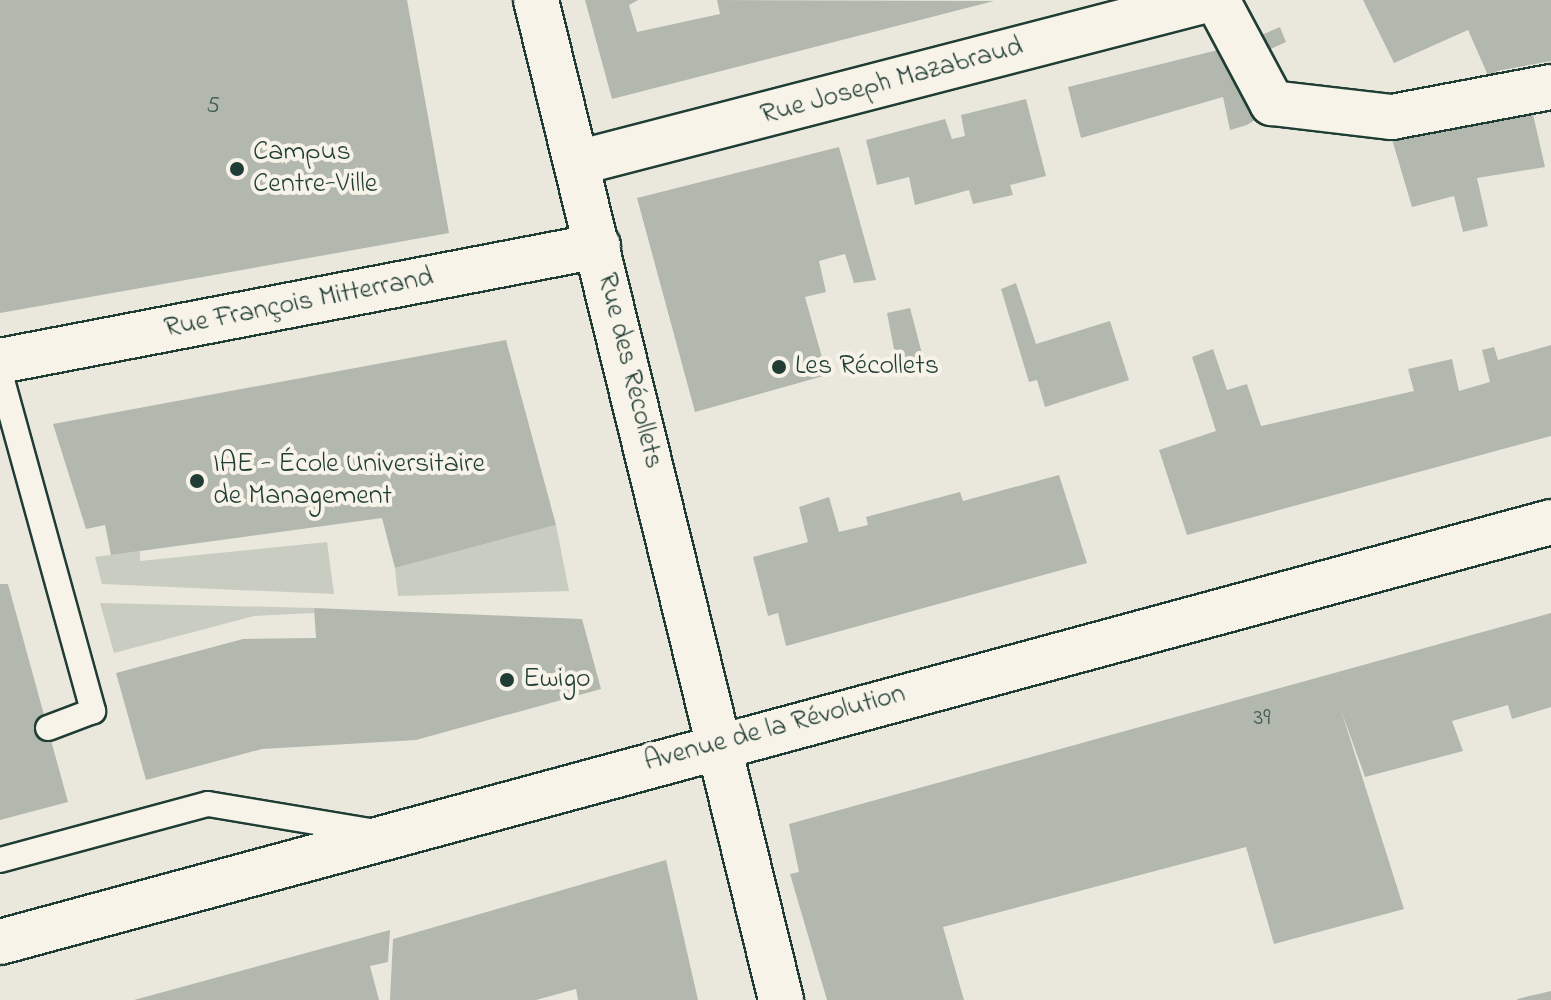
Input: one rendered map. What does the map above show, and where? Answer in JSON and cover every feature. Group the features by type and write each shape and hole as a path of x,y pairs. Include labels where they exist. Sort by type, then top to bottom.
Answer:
{"street":[{"name":"Rue des Récollets","path":"536,0 721,741 781,1000"},
{"name":"Rue Joseph Mazabraud","path":"577,163 1207,0"},
{"path":"1217,0 1272,103 1392,117 1551,87"},
{"name":"Rue François Mitterrand","path":"0,361 598,246"},
{"name":"Avenue de la Révolution","path":"0,942 393,835 721,741 1551,522"}],"lane":[{"path":"0,373 93,711 48,728"},
{"path":"0,860 208,804 393,835"}],"shaded area":[{"path":"556,525 569,591 398,596 395,568"},
{"path":"327,542 334,594 102,584 95,557 140,551 140,561"},
{"path":"100,603 314,608 314,613 254,616 114,653"}],"building":[{"path":"0,0 407,0 449,233 0,313"},
{"path":"585,0 638,0 629,5 637,32 720,14 717,0 994,1 612,99"},
{"path":"1363,0 1551,0 1551,61 1497,71 1490,80 1468,30 1394,63"},
{"path":"1280,27 1286,42 1266,51 1257,37"},
{"path":"1230,47 1265,114 1247,125 1230,130 1223,97 1081,138 1068,87"},
{"path":"1026,99 1046,176 1010,185 1013,195 973,204 969,190 915,205 909,177 877,185 866,140 945,119 952,139 965,136 961,115"},
{"path":"1532,110 1545,167 1477,178 1488,226 1463,232 1454,196 1412,207 1389,129"},
{"path":"839,147 876,280 854,283 845,254 819,261 826,292 805,297 827,375 695,412 637,198"},
{"path":"1016,283 1036,344 1110,321 1129,380 1045,407 1037,380 1029,382 1001,289"},
{"path":"910,308 926,369 899,375 887,313"},
{"path":"506,340 556,525 395,568 382,518 111,555 105,525 86,529 53,424"},
{"path":"1551,345 1551,436 1187,535 1159,450 1216,431 1192,357 1213,349 1227,390 1247,384 1261,426 1414,391 1408,369 1452,359 1459,391 1490,382 1482,350 1494,347 1498,360"},
{"path":"1059,475 1087,563 786,646 778,613 768,616 753,557 808,542 799,507 829,497 839,532 868,525 866,517 960,492 963,501"},
{"path":"0,584 8,584 68,802 0,820"},
{"path":"314,608 582,619 601,689 416,740 262,749 146,780 116,673 243,639 316,638"},
{"path":"1551,613 1551,707 1512,719 1508,705 1452,721 1463,751 1365,777 1341,710 1404,909 1274,944 1246,847 943,927 964,1000 827,1000 790,874 799,872 789,824"},
{"path":"666,860 698,1000 578,1000 576,989 536,1000 390,1000 393,939"},
{"path":"390,930 388,962 370,966 379,1000 134,1000"},
{"path":"1551,991 1551,1000 1517,999"}],"place":[{"name":"Campus Centre-Ville","path":"237,169"},
{"name":"Les Récollets","path":"779,367"},
{"name":"IAE - École Universitaire de Management","path":"197,481"},
{"name":"Ewigo","path":"507,680"}]}
